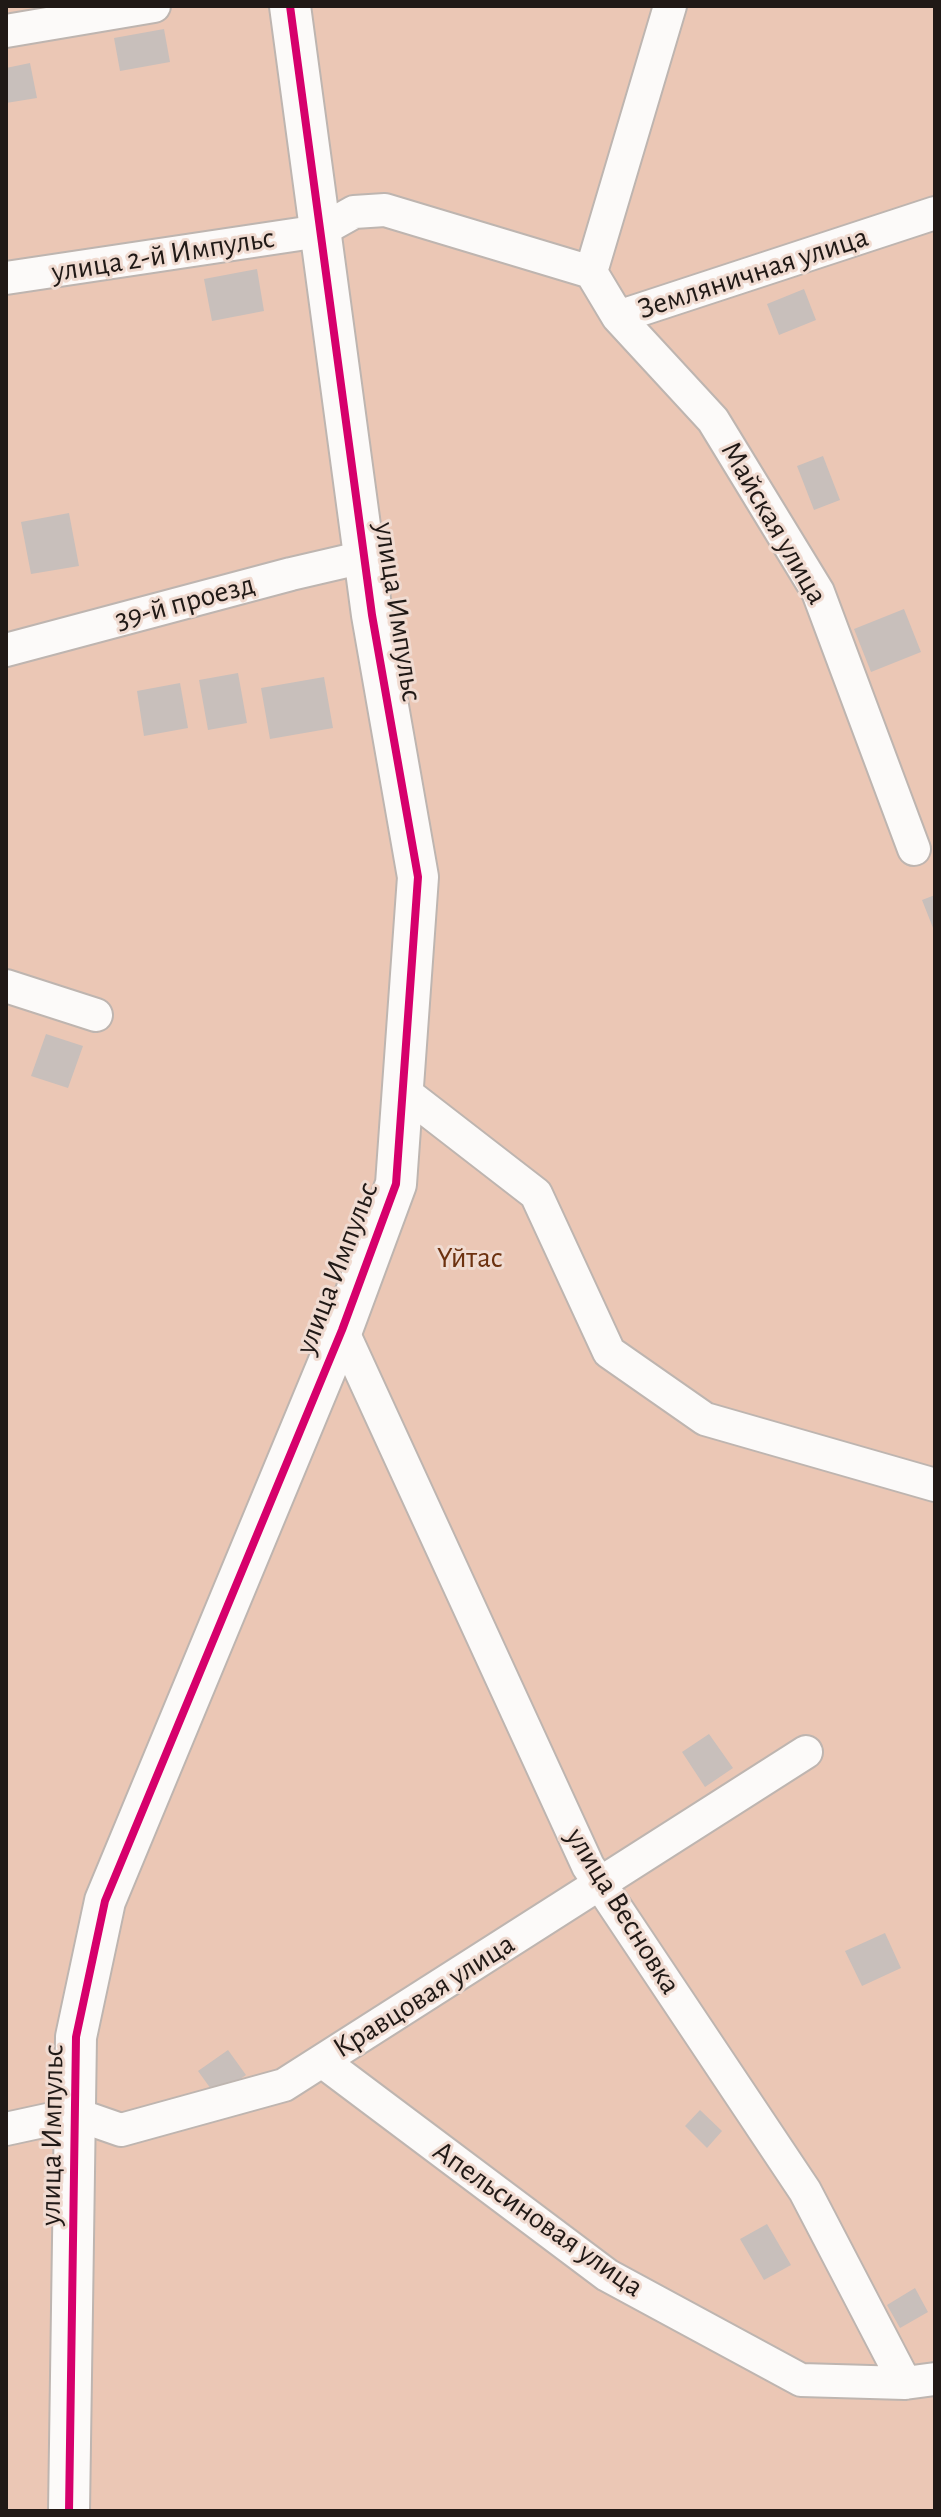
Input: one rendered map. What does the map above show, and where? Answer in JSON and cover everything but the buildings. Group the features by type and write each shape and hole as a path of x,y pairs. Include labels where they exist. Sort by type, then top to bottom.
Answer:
{"street":[{"path":"6,31 154,6"},
{"name":"улица Импульс","path":"69,2511 76,2037 105,1901 342,1330 396,1184 418,877 372,615 290,6"},
{"path":"320,231 354,212 385,210 591,272 670,6"},
{"name":"Земляничная улица","path":"591,272 618,317 935,213"},
{"name":"улица 2-й Импульс","path":"6,278 320,231"},
{"name":"Майская улица","path":"618,317 713,420 818,592 914,849"},
{"name":"39-й проезд","path":"6,650 364,557"},
{"path":"6,986 96,1015"},
{"path":"403,1091 536,1194 609,1352 705,1419 935,1485"},
{"name":"улица Весновка","path":"342,1330 588,1866 805,2191 920,2381"},
{"name":"Кравцовая улица","path":"75,2114 121,2130 284,2085 806,1752"},
{"name":"Апельсиновая улица","path":"322,2061 607,2275 801,2380 920,2381"},
{"path":"6,2129 75,2114"}],"green space":[{"name":"Үйтас","path":"6,6 935,6 935,2511 6,2511"}],"cycle path":[{"path":"69,2511 76,2037 105,1901 342,1330 396,1184 418,877 372,615 290,6"}]}
